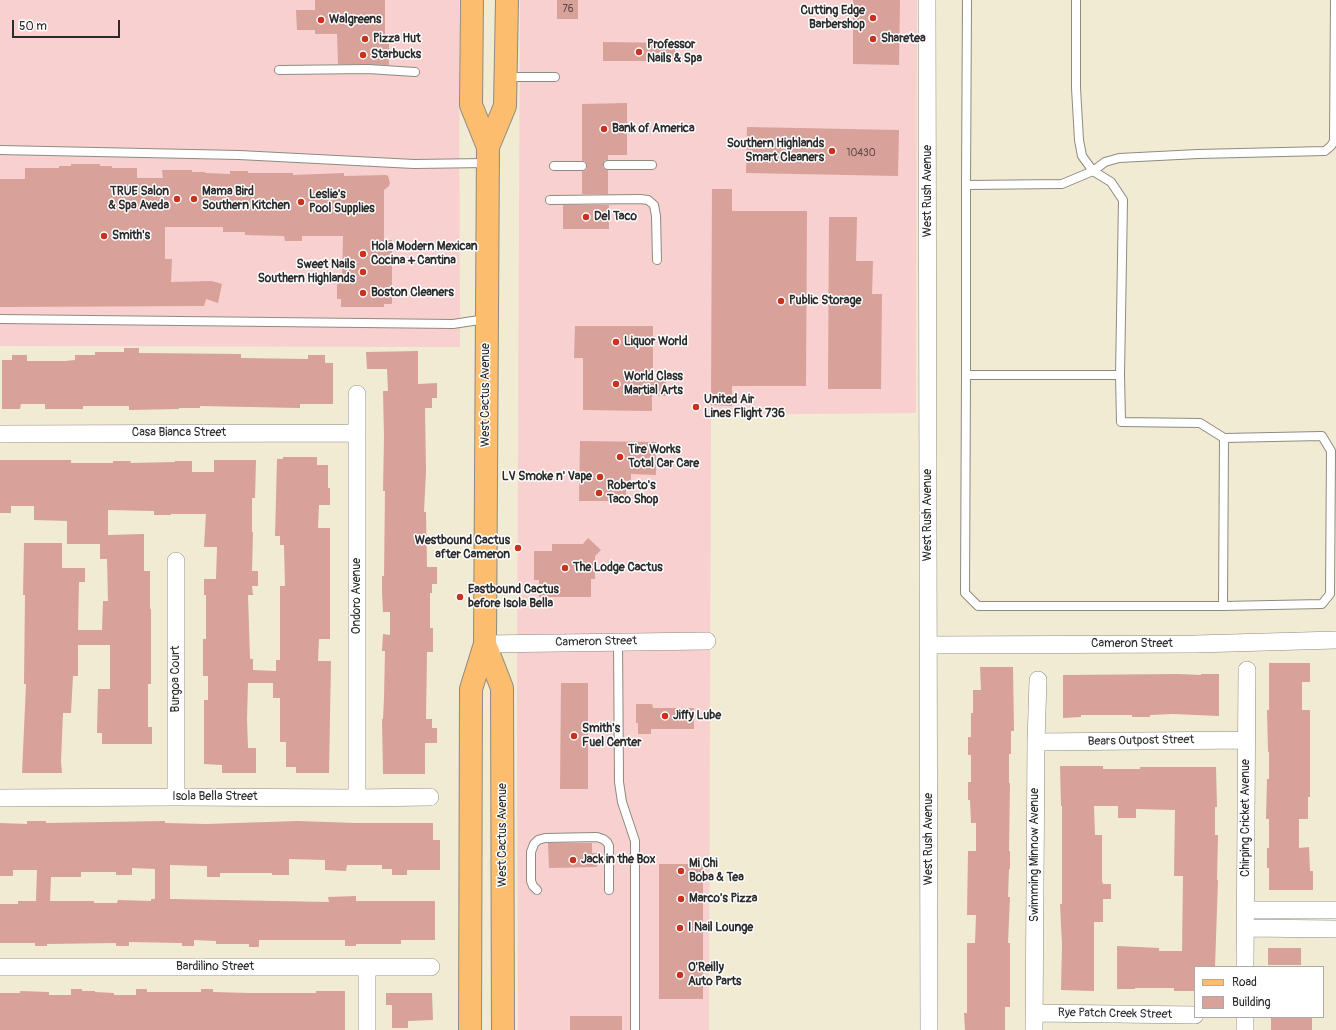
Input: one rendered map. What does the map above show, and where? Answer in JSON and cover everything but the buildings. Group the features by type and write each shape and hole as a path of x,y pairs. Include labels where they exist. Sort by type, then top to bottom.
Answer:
{"main road":[{"name":"West Cactus Avenue","path":"472,0 471,105 488,155"},
{"name":"West Cactus Avenue","path":"470,1030 471,688 484,644 488,155 505,106 507,0"},
{"name":"West Cactus Avenue","path":"484,644 502,688 503,1030"}],"street":[{"name":"West Rush Avenue","path":"927,0 929,1030"},
{"name":"Ondoro Avenue","path":"357,394 357,798"},
{"name":"Casa Bianca Street","path":"0,434 357,433"},
{"name":"Burgoa Court","path":"176,561 176,797"},
{"name":"Cameron Street","path":"928,645 1196,644 1336,640"},
{"name":"Cameron Street","path":"484,644 707,641"},
{"name":"Chirping Cricket Avenue","path":"1245,966 1247,670"},
{"name":"Swimming Minnow Avenue","path":"1034,1030 1036,742 1038,680"},
{"name":"Bears Outpost Street","path":"1036,742 1246,740"},
{"name":"Isola Bella Street","path":"0,798 430,797"},
{"path":"1245,910 1295,919 1336,929"},
{"path":"1246,928 1336,910"},
{"name":"Bardilino Street","path":"0,967 431,967"},
{"path":"367,967 367,1030"},
{"name":"Rye Patch Creek Street","path":"1034,1013 1194,1015"},
{"path":"1245,1018 1245,1030"}],"lane":[{"path":"968,0 964,593 978,606 1223,606 1322,604 1330,594 1331,459 1331,451 1322,436 1224,438 1200,423 1121,422 1120,375 1123,200 1111,182 1093,171 1082,156 1079,140 1076,88 1076,0"},
{"path":"966,185 1062,184 1093,171 1105,162 1119,158 1198,154 1325,151 1334,141 1335,0"},
{"path":"279,70 368,69 415,72"},
{"path":"506,77 555,77"},
{"path":"0,150 246,155 414,164 488,155"},
{"path":"608,165 652,165"},
{"path":"554,166 582,166"},
{"path":"550,200 648,200 654,205 656,216 656,260"},
{"path":"0,319 453,324 487,318"},
{"path":"966,375 1120,375"},
{"path":"1223,606 1224,438"},
{"path":"618,642 619,782 622,802 635,841 635,1030"},
{"path":"536,890 532,886 531,881 531,852 534,844 538,840 545,838 597,837 607,842 609,846 609,890"}],"shaded area":[{"path":"0,0 459,0 460,347 0,346"},
{"path":"520,0 917,0 916,413 711,415 709,1030 518,1030 517,676"}],"place":[{"name":"Cutting Edge Barbershop","path":"873,18"},
{"name":"Walgreens","path":"321,20"},
{"name":"Pizza Hut","path":"365,39"},
{"name":"Sharetea","path":"873,39"},
{"name":"Professor Nails & Spa","path":"639,52"},
{"name":"Starbucks","path":"363,55"},
{"name":"Bank of America","path":"604,129"},
{"name":"Southern Highlands Smart Cleaners","path":"832,151"},
{"name":"TRUE Salon & Spa Aveda","path":"177,199"},
{"name":"Mama Bird Southern Kitchen","path":"194,199"},
{"name":"Leslie's Pool Supplies","path":"301,202"},
{"name":"Del Taco","path":"586,217"},
{"name":"Smith's","path":"104,236"},
{"name":"Hola Modern Mexican Cocina + Cantina","path":"363,254"},
{"name":"Sweet Nails Southern Highlands","path":"363,272"},
{"name":"Boston Cleaners","path":"363,293"},
{"name":"Public Storage","path":"781,301"},
{"name":"Liquor World","path":"616,342"},
{"name":"World Class Martial Arts","path":"616,384"},
{"name":"United Air Lines Flight 736","path":"696,407"},
{"name":"Tire Works Total Car Care","path":"620,457"},
{"name":"LV Smoke n' Vape","path":"600,477"},
{"name":"Roberto's Taco Shop","path":"599,493"},
{"name":"Westbound Cactus after Cameron","path":"518,548"},
{"name":"The Lodge Cactus","path":"565,568"},
{"name":"Eastbound Cactus before Isola Bella","path":"460,597"},
{"name":"Jiffy Lube","path":"665,716"},
{"name":"Smith's Fuel Center","path":"574,736"},
{"name":"Jack in the Box","path":"573,860"},
{"name":"Mi Chi Boba & Tea","path":"681,871"},
{"name":"Marco's Pizza","path":"681,899"},
{"name":"I Nail Lounge","path":"680,928"},
{"name":"O'Reilly Auto Parts","path":"680,975"}]}
